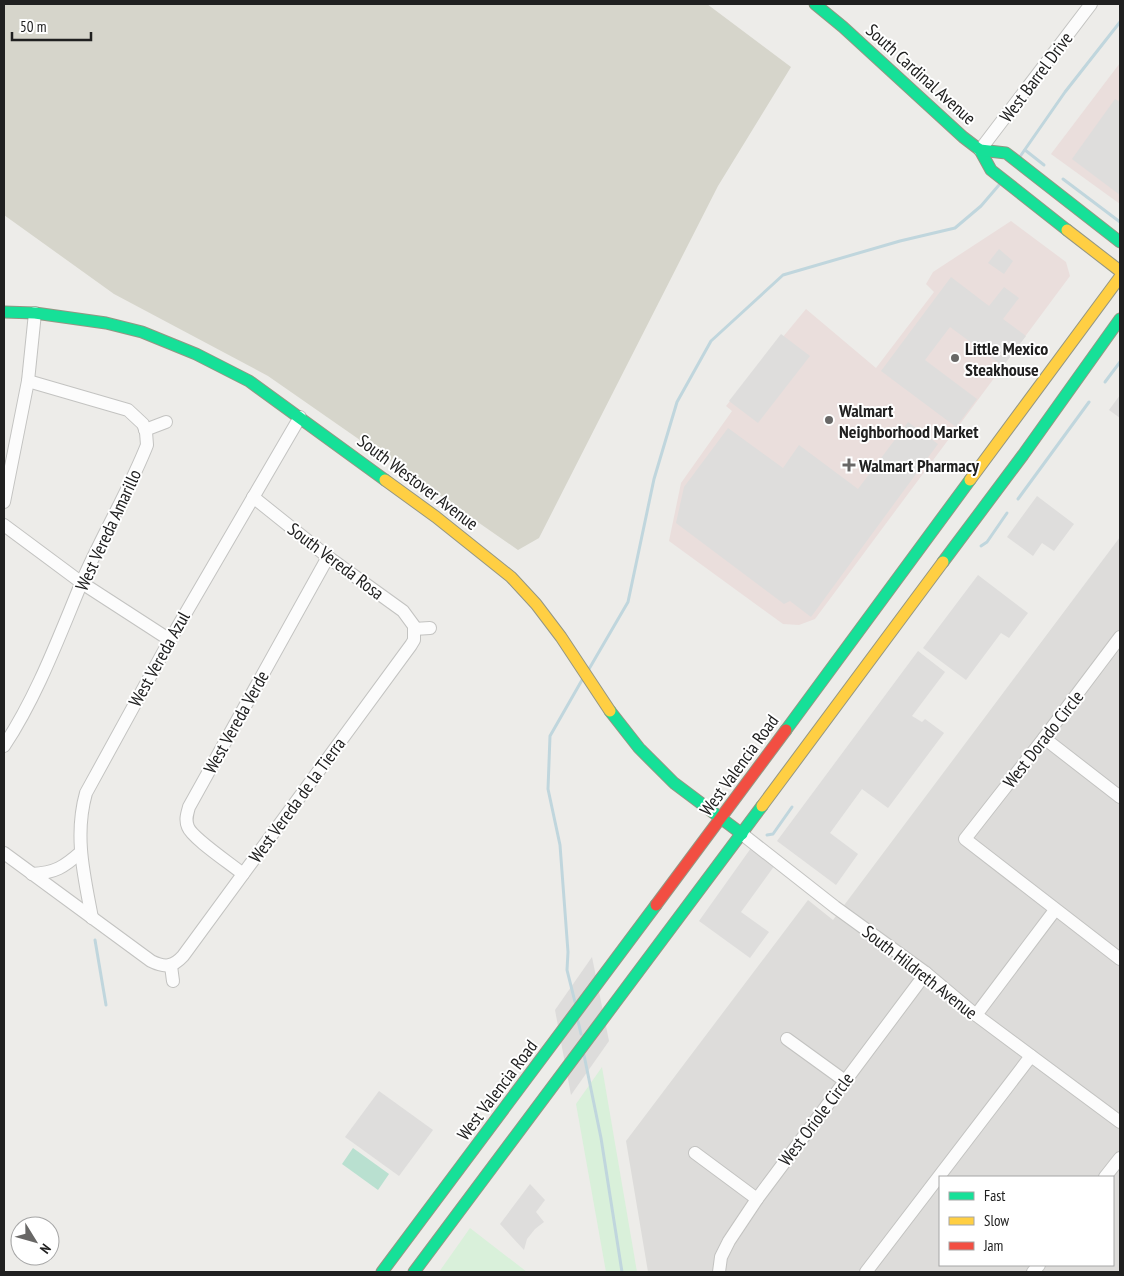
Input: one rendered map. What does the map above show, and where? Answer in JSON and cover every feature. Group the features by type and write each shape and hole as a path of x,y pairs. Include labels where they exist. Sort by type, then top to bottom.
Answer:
{"main road":[{"name":"South Cardinal Avenue","path":"816,4 885,68 980,150 993,171 1120,272"},
{"name":"South Cardinal Avenue","path":"980,150 1006,154 1120,242"},
{"name":"West Valencia Road","path":"414,1272 742,834 1120,276"},
{"name":"South Westover Avenue","path":"4,312 36,312 106,323 142,332 196,354 249,381 436,517 495,563 525,592 561,636 602,699 639,748 667,776 721,818"},
{"name":"West Valencia Road","path":"382,1272 721,818 1120,319"},
{"name":"South Hildreth Avenue","path":"721,818 742,834"}],"street":[{"name":"West Barrel Drive","path":"980,150 1092,4"},
{"path":"4,502 28,380 36,312"},
{"path":"28,380 128,410 138,418 146,430 166,422"},
{"name":"West Vereda Azul","path":"92,918 79,829 81,809 86,793 170,640 300,417"},
{"name":"West Vereda Amarillo","path":"4,746 41,678 61,636 82,583 143,455 147,445 146,430"},
{"name":"South Vereda Rosa","path":"252,497 403,611 412,622 414,629"},
{"path":"4,525 82,583 170,640"},
{"name":"West Vereda Verde","path":"243,874 191,833 186,820 187,813 328,556"},
{"path":"414,629 430,628"},
{"name":"West Vereda de la Tierra","path":"171,966 183,956 411,645 414,640 414,629"},
{"name":"West Dorado Circle","path":"1055,910 965,839 1120,637"},
{"path":"1044,738 1120,797"},
{"name":"South Hildreth Avenue","path":"742,834 835,907 926,973 976,1016 1120,1122"},
{"path":"32,874 45,874 57,871 81,852"},
{"path":"4,854 151,962 163,966 171,966 173,981"},
{"path":"976,1016 1055,910 1120,959"},
{"name":"West Oriole Circle","path":"719,1272 721,1257 729,1240 758,1198 926,973"},
{"path":"787,1039 845,1081"},
{"path":"939,1176 1031,1056"},
{"path":"696,1153 758,1198"},
{"path":"1106,1176 1120,1158"},
{"path":"866,1272 939,1176"}],"shaded area":[{"path":"4,4 707,4 791,67 718,186 539,538 518,550 268,376 114,294 4,215"},
{"path":"1120,63 1120,204 1051,154"},
{"path":"1115,99 1120,102 1120,195 1072,159"},
{"path":"1011,221 1066,262 1070,276 815,619 799,625 783,624 669,541 681,483 732,411 726,406 806,309 876,368 934,292 926,284 933,272"},
{"path":"999,249 1013,261 1004,274 988,263"},
{"path":"951,277 989,306 1004,287 1019,298 1003,319 1026,336 1003,366 950,327 925,360 977,399 956,427 881,371"},
{"path":"781,334 810,356 758,423 729,401"},
{"path":"1120,395 1120,418 1109,410"},
{"path":"908,422 938,444 811,617 790,601 784,604 676,523 684,487 728,428 783,468 799,445 858,489"},
{"path":"1037,496 1074,524 1054,551 1042,543 1033,556 1007,537"},
{"path":"1120,537 1120,1272 648,1272 626,1141 808,900 833,920"},
{"path":"978,575 1028,613 1009,638 1001,633 966,680 923,648"},
{"path":"918,651 945,672 912,716 922,722 925,719 944,733 888,808 862,789 830,833 858,854 836,885 777,841"},
{"path":"751,848 775,865 741,912 769,932 750,958 699,921"},
{"path":"379,1091 433,1130 399,1176 345,1137"},
{"path":"530,1184 545,1200 536,1212 544,1222 527,1239 524,1250 500,1224"}],"green space":[{"path":"602,1067 637,1272 606,1272 576,1104"},
{"path":"353,1148 389,1174 378,1190 342,1164"},
{"path":"470,1228 527,1272 439,1272"}],"pier":[{"path":"592,957 609,1041 571,1095 555,1010"}],"waterway":[{"path":"1019,158 1065,92 1120,22"},
{"path":"1025,150 1044,165"},
{"path":"1063,179 1120,222"},
{"path":"589,669 628,602 654,479 677,402 711,341 783,275 900,241 955,228 981,206 999,185"},
{"path":"1105,382 1120,362"},
{"path":"1018,499 1089,402"},
{"path":"981,546 987,542 1007,513"},
{"path":"575,1002 567,970 568,952 560,845 548,789 550,736 582,680"},
{"path":"767,835 773,834 792,807"},
{"path":"95,940 106,1005"},
{"path":"578,1021 581,1034"},
{"path":"584,1055 601,1138 622,1272"}],"traffic: fast":[{"path":"815,4 843,27 963,137 980,150 991,170 1067,230"},
{"path":"980,150 1006,153 1120,242"},
{"path":"4,312 35,313 106,323 142,332 196,354 249,381 385,480"},
{"path":"943,562 1023,455 1120,319"},
{"path":"786,730 970,480"},
{"path":"610,711 639,748 674,783 742,834"},
{"path":"414,1272 762,806"},
{"path":"382,1272 656,905"}],"traffic: slow":[{"path":"1067,230 1120,271"},
{"path":"970,480 1120,277"},
{"path":"385,480 436,517 511,577 536,604 561,637 610,711"},
{"path":"762,806 943,562"}],"traffic: jam":[{"path":"656,905 786,730"}],"place":[{"name":"Little Mexico Steakhouse","path":"955,358"},
{"name":"Walmart Neighborhood Market","path":"829,420"},
{"name":"Walmart Pharmacy","path":"849,465"}]}
